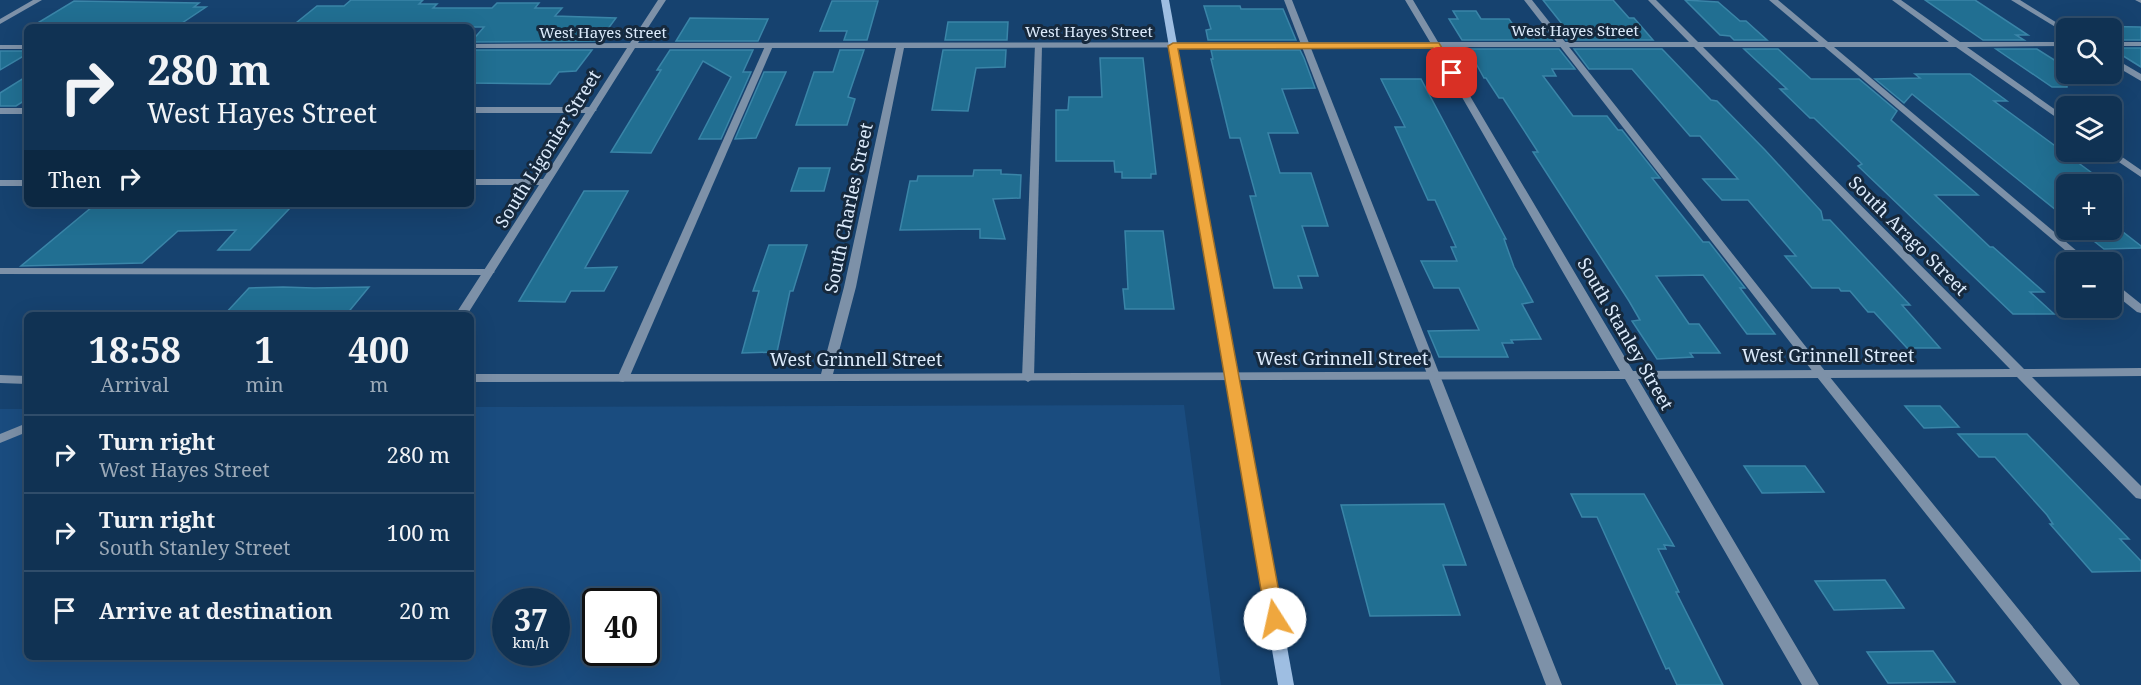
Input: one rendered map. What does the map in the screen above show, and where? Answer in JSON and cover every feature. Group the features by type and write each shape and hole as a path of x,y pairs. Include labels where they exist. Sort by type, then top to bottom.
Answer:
{"street":[{"path":"0,22 38,0"},
{"name":"South Ligonier Street","path":"463,312 662,0"},
{"path":"1165,0 1286,685"},
{"path":"1288,0 1554,685"},
{"name":"South Stanley Street","path":"1409,0 1811,685"},
{"path":"1528,0 1821,374 2072,685"},
{"name":"South Arago Street","path":"1652,0 2141,494"},
{"path":"1773,0 2073,252"},
{"path":"1896,0 2056,114"},
{"path":"2015,0 2056,25"},
{"name":"West Hayes Street","path":"474,46 2056,44"},
{"path":"2122,44 2141,44"},
{"name":"South Charles Street","path":"826,378 850,287 901,45"},
{"path":"623,378 769,46"},
{"path":"1028,378 1038,46"},
{"path":"0,47 24,47"},
{"path":"2122,66 2141,78"},
{"path":"474,110 592,110"},
{"path":"0,111 24,111"},
{"path":"2122,161 2141,174"},
{"path":"474,182 547,182"},
{"path":"0,183 24,183"},
{"path":"0,271 489,272"},
{"path":"2122,294 2141,310"},
{"name":"West Grinnell Street","path":"474,378 1028,378 2141,372"},
{"path":"0,379 24,380"},
{"path":"0,440 24,428"}],"shaded area":[{"path":"1184,405 1221,685 0,685 0,409 24,409 24,660 474,660 474,407"}],"building":[{"path":"351,0 423,0 419,4 437,4 433,8 492,8 497,3 539,3 535,8 562,8 555,16 616,18 599,41 474,42 474,39 484,27 474,27 474,24 295,24 317,6 344,6"},
{"path":"1543,0 1613,0 1629,18 1634,18 1653,40 1566,40 1558,29 1566,29"},
{"path":"1685,0 1718,2 1740,21 1746,21 1767,40 1734,40 1730,36 1720,35"},
{"path":"1925,0 1975,0 2028,35 2016,35 2024,40 1983,40"},
{"path":"74,1 199,3 194,7 206,7 180,24 36,24"},
{"path":"832,1 878,1 867,40 844,40 847,31 820,31"},
{"path":"1204,6 1283,9 1296,40 1208,40 1206,30 1211,29"},
{"path":"1453,11 1476,11 1481,19 1509,19 1516,29 1544,29 1552,40 1462,40 1449,19 1458,19"},
{"path":"690,18 768,19 758,41 676,41"},
{"path":"948,22 1008,22 1007,40 945,40"},
{"path":"2122,27 2141,27 2141,40 2122,40"},
{"path":"2122,48 2141,48 2141,67 2122,55"},
{"path":"1468,49 1559,49 1575,69 1552,69 1556,76 1543,76 1573,116 1607,116 1618,130 1622,130 1660,178 1652,178 1703,242 1709,242 1745,288 1740,288 1775,334 1747,334 1703,275 1656,276 1689,324 1699,324 1720,353 1690,353 1693,357 1657,359 1632,321 1640,320 1629,301 1533,152 1538,152 1503,98 1499,98 1484,78"},
{"path":"1574,49 1662,49 1711,100 1717,101 1765,150 1821,211 1823,220 1830,220 1910,305 1902,305 1940,348 1907,348 1874,312 1868,312 1850,291 1841,291 1839,288 1812,288 1785,256 1796,256 1748,200 1722,200 1703,179 1738,179 1700,136 1690,136 1632,69 1589,69"},
{"path":"1744,49 1778,49 1811,79 1859,79 1897,111 1891,120 1978,195 1935,195 1990,247 1993,247 2044,292 2030,292 2054,314 2013,314 1858,166 1862,164 1780,89 1787,89"},
{"path":"1996,49 2037,49 2056,61 2056,84 2067,84 2067,87 2052,87"},
{"path":"474,50 592,50 576,71 559,72 550,84 474,83"},
{"path":"670,50 753,50 743,72 751,72 721,139 699,139 731,77 703,61 651,153 611,152 661,70 657,70"},
{"path":"840,50 864,50 848,97 855,99 847,125 796,125 814,72 833,72"},
{"path":"943,50 1006,50 1005,67 976,68 968,111 932,110"},
{"path":"1211,50 1300,50 1304,58 1315,88 1282,89 1298,133 1268,133 1280,173 1311,173 1328,226 1302,226 1318,276 1298,276 1302,288 1274,288 1250,196 1256,196 1240,138 1230,138 1211,59 1213,59"},
{"path":"0,51 24,51 24,56 0,70"},
{"path":"1100,58 1143,58 1156,174 1151,174 1151,178 1122,178 1122,172 1115,172 1114,161 1056,161 1056,110 1068,110 1069,97 1102,97"},
{"path":"764,72 786,72 756,138 735,139"},
{"path":"1915,74 1970,74 2007,101 1994,101 2056,147 2056,162 2077,162 2093,174 2056,174 2056,210 1912,94 1904,103 1875,79 1920,78"},
{"path":"24,78 24,101 16,106 0,106 0,93"},
{"path":"1381,79 1421,79 1506,239 1504,239 1514,267 1533,302 1522,304 1541,339 1511,340 1513,343 1502,343 1508,357 1439,357 1428,331 1479,330 1459,288 1434,288 1421,261 1457,261 1451,247 1456,247 1435,200 1428,200 1395,127 1405,127"},
{"path":"799,168 830,168 824,191 791,191"},
{"path":"974,170 1001,170 1001,174 1021,175 1020,198 993,199 1005,239 980,238 980,229 900,230 910,181 917,181 918,176 973,176"},
{"path":"584,191 628,191 585,268 617,267 604,291 571,291 565,302 519,301"},
{"path":"92,207 291,207 250,250 218,250 236,230 178,231 142,263 21,266"},
{"path":"1125,231 1163,231 1174,309 1125,309 1123,289 1128,289"},
{"path":"2122,231 2141,246 2141,248 2104,249 2093,240 2122,240"},
{"path":"769,245 807,245 793,291 790,291 777,352 742,353 759,291 753,291"},
{"path":"369,287 348,312 227,312 249,288"},
{"path":"1905,406 1940,406 1959,427 1924,428"},
{"path":"1958,434 2027,434 2129,539 2120,539 2141,561 2141,571 2092,572 2050,524 2053,524 2047,515 1995,457 1979,457"},
{"path":"1744,466 1805,466 1824,492 1762,493"},
{"path":"1571,494 1644,494 1674,546 1664,545 1666,549 1658,549 1679,592 1676,592 1723,685 1677,685 1669,668 1666,669 1597,517 1582,517"},
{"path":"1444,504 1466,565 1443,565 1460,615 1370,616 1341,505"},
{"path":"1885,580 1904,608 1834,610 1815,581"},
{"path":"1933,651 1955,682 1888,683 1867,652"}],"route":[{"path":"1275,619 1173,46 1436,45 1452,73"}]}
